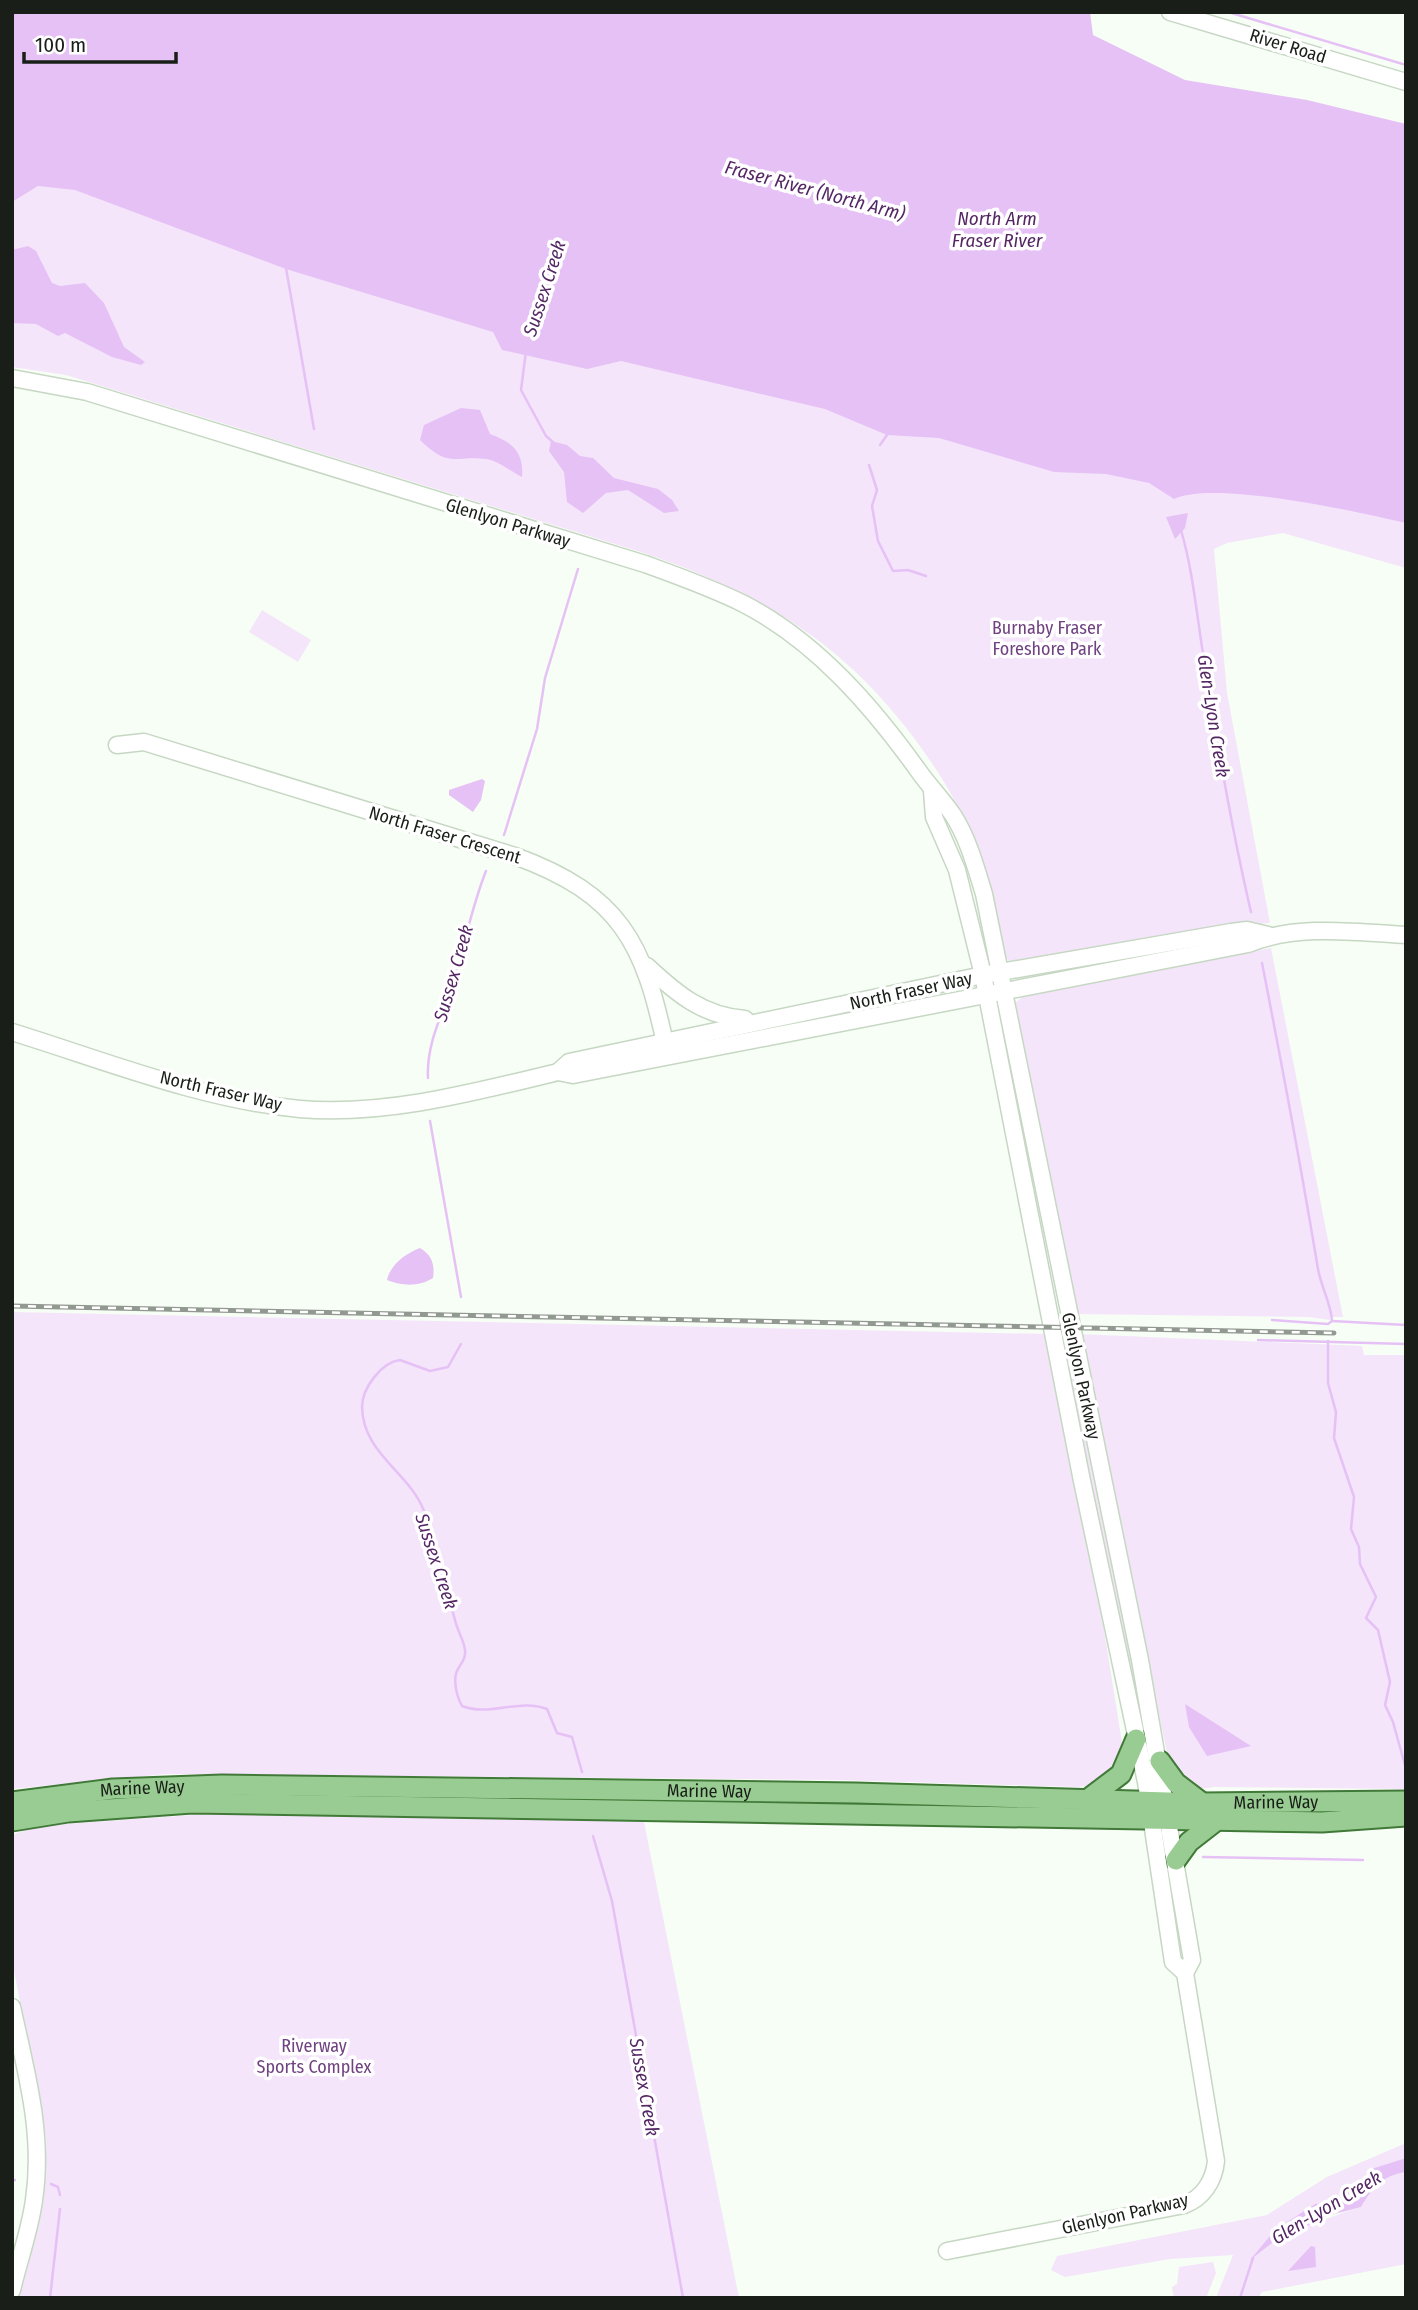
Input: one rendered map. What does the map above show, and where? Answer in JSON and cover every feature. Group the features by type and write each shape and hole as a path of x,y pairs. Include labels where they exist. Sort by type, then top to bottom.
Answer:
{"main road":[{"path":"1088,1799 1121,1774 1136,1739"},
{"path":"1160,1761 1176,1783 1202,1803"},
{"name":"Marine Way","path":"12,1802 113,1789 222,1785 1088,1799 1216,1821 1322,1822 1406,1816"},
{"name":"Marine Way","path":"12,1821 68,1812 192,1803 1157,1810 1202,1803 1406,1801"},
{"path":"1176,1860 1189,1842 1216,1821"}],"street":[{"name":"River Road","path":"1170,12 1406,82"},
{"name":"Glenlyon Parkway","path":"12,378 56,384 99,396 645,564 708,587 787,631 845,681 884,722 932,791 953,815 972,856 984,894 1000,972 995,994 1039,1268 1136,1739 1157,1810 1176,1860 1192,1960 1185,1973"},
{"name":"North Fraser Crescent","path":"117,745 144,742 537,864 567,878 605,908 628,934 645,965 668,1057"},
{"name":"Glenlyon Parkway","path":"932,791 934,817 957,870 983,975 995,994 1160,1761 1157,1810 1173,1962 1185,1973 1216,2156 1215,2169 1204,2191 1184,2205 947,2251"},
{"name":"North Fraser Way","path":"558,1072 569,1062 664,1040 983,975 1230,932 1247,930 1268,935 1357,932 1406,935"},
{"name":"North Fraser Way","path":"12,1032 212,1093 302,1109 387,1107 558,1072 573,1075 995,994 1248,944 1268,935"},
{"path":"645,965 695,1006 724,1017 762,1020"},
{"path":"12,2007 34,2106 38,2150 34,2201 12,2290"}],"green space":[{"name":"Burnaby Fraser Foreshore Park","path":"26,162 439,279 519,352 530,354 531,332 1202,473 1406,506 1406,568 1283,533 1227,543 1214,549 1227,693 1270,923 1230,926 1009,961 1004,956 965,824 949,790 914,738 886,704 857,674 794,623 723,584 644,553 66,375 12,367 12,202 23,194"},
{"path":"262,610 311,640 298,662 249,632"},
{"path":"1271,948 1343,1317 1330,1317 1330,1320 1309,1317 1074,1314 1015,1003 1025,995"},
{"path":"12,1312 1046,1334 1098,1592 1123,1749 1120,1767 1089,1786 1078,1787 837,1780 166,1774 12,1789"},
{"path":"1078,1334 1362,1346 1364,1355 1406,1355 1406,1789 1199,1788 1188,1783 1169,1762"},
{"path":"1073,1370 1148,1721 1140,1723 1066,1371"},
{"name":"Riverway Sports Complex","path":"208,1814 644,1822 739,2298 18,2298 46,2170 46,2138 12,1960 12,1835 37,1826"},
{"path":"1406,2143 1406,2158 1371,2169 1370,2176 1337,2200 1315,2204 1275,2244 1294,2226 1361,2207 1384,2179 1406,2172 1406,2264 1262,2292 1258,2298 1216,2298 1233,2255 1170,2259 1065,2277 1051,2270 1057,2256 1267,2215 1327,2177"},
{"path":"1213,2262 1216,2273 1206,2298 1174,2298 1172,2287 1177,2284 1179,2267"}],"water":[{"name":"North Arm Fraser River","path":"12,12 1090,12 1093,35 1185,80 1307,100 1406,124 1406,523 1253,495 1194,494 1174,499 1149,483 1106,474 1054,472 939,438 887,435 825,409 621,361 587,369 502,350 493,332 286,269 75,190 38,186 12,202"},
{"path":"28,246 36,251 52,283 60,286 85,283 104,303 124,347 145,362 141,365 112,357 65,333 58,336 36,324 12,323 12,250"},
{"path":"461,408 480,410 490,434 515,449 521,461 522,477 487,459 445,458 420,440 424,425"},
{"path":"551,441 567,445 580,456 593,458 614,478 658,489 672,500 679,511 664,513 628,490 606,493 583,513 567,502 564,472 549,451"},
{"path":"1188,513 1185,528 1175,539 1166,517"},
{"path":"482,779 485,781 481,800 473,812 449,795 449,790"},
{"path":"420,1248 432,1261 433,1278 410,1285 387,1280 391,1269 399,1260"},
{"path":"1185,1704 1251,1746 1207,1756 1189,1727"},
{"path":"1406,2158 1406,2172 1379,2183 1361,2207 1327,2216 1312,2225 1294,2226 1250,2260 1275,2230 1315,2204 1337,2200 1370,2176 1371,2169"},
{"path":"1311,2246 1315,2247 1316,2267 1288,2271"}],"waterway":[{"path":"1228,12 1406,65"},
{"path":"286,268 314,429"},
{"name":"Sussex Creek","path":"526,351 521,390 546,436 554,443"},
{"path":"880,445 887,435"},
{"path":"869,465 877,490 872,506 878,541 893,571 908,570 926,576"},
{"name":"Glen-Lyon Creek","path":"1181,530 1192,581 1226,790 1251,912"},
{"name":"Sussex Creek","path":"504,835 537,729 545,678 578,569"},
{"name":"Sussex Creek","path":"428,1078 433,1040 486,871"},
{"name":"Glen-Lyon Creek","path":"1262,963 1318,1269 1332,1321 1328,1324 1272,1320"},
{"name":"Sussex Creek","path":"430,1121 461,1297"},
{"path":"1332,1321 1406,1325"},
{"path":"1258,1340 1406,1344"},
{"name":"Glen-Lyon Creek","path":"1328,1341 1328,1383 1336,1412 1334,1438 1354,1497 1351,1529 1359,1547 1360,1564 1376,1597 1366,1618 1378,1630 1390,1682 1385,1705 1393,1722 1406,1769"},
{"name":"Sussex Creek","path":"461,1344 448,1367 430,1371 400,1360 386,1366 374,1377 365,1392 362,1407 364,1423 378,1450 417,1497 429,1524 464,1646 465,1656 455,1678 462,1706 483,1710 526,1705 547,1709 557,1733 572,1737 582,1772"},
{"name":"Sussex Creek","path":"593,1836 612,1901 683,2298"},
{"path":"1203,1857 1363,1860"},
{"path":"51,2184 58,2187 60,2195"},
{"path":"50,2298 60,2209"},
{"name":"Glen-Lyon Creek","path":"1240,2298 1253,2258"}],"railway":[{"path":"12,1306 1334,1333"}],"water label":[{"name":"Fraser River (North Arm)","path":"815,190"}]}
